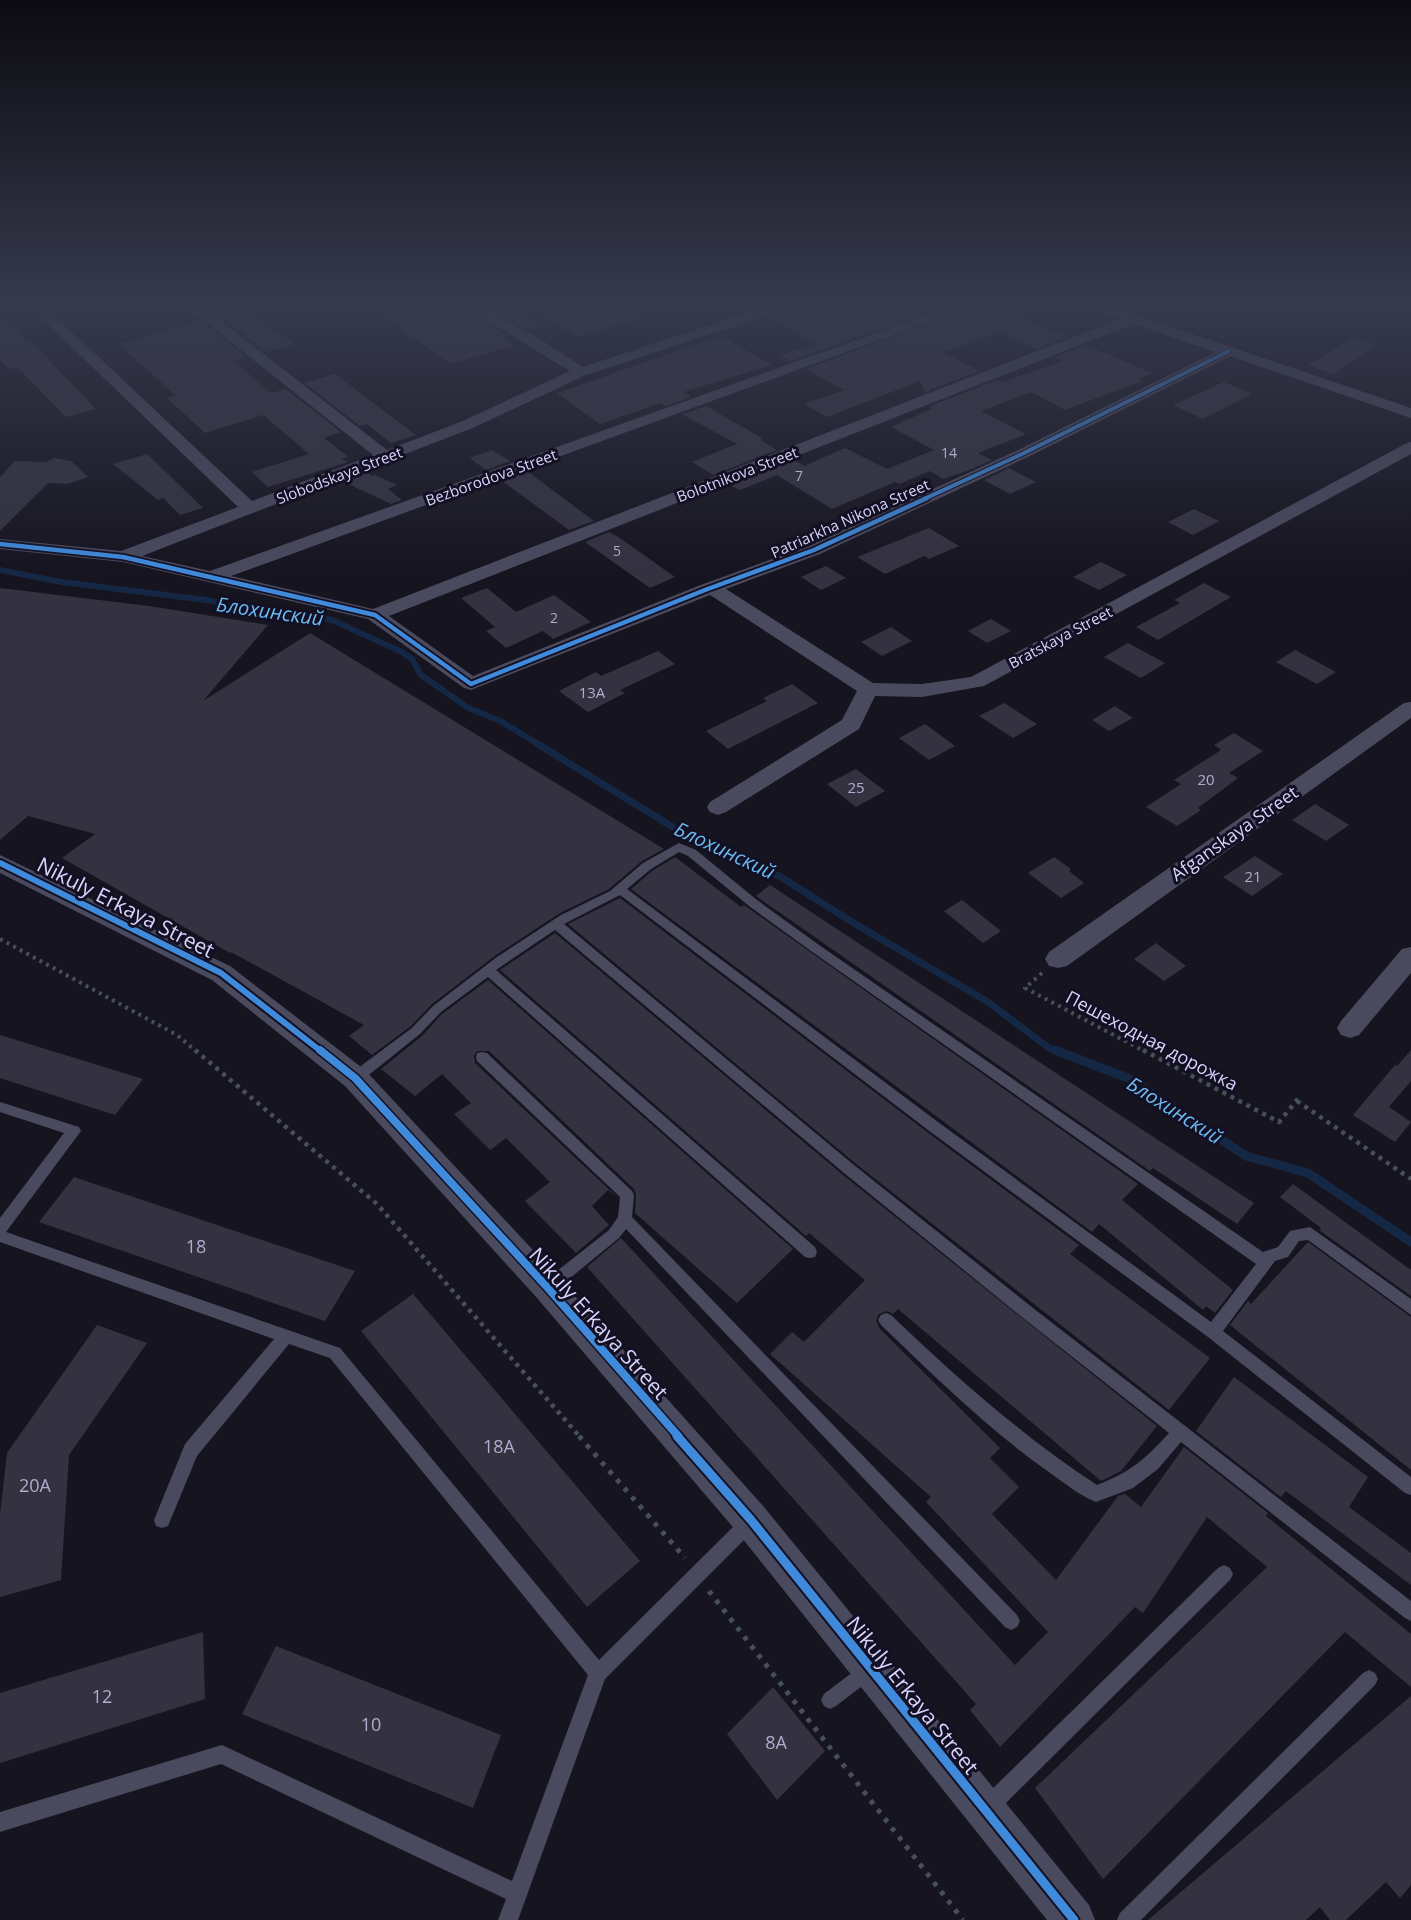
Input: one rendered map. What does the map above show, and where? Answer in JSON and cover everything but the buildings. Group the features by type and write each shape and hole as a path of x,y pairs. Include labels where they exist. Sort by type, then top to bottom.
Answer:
{"street":[{"path":"127,393 250,509"},
{"path":"304,393 386,457"},
{"name":"Slobodskaya Street","path":"123,557 386,457 469,424 537,393"},
{"name":"Bezborodova Street","path":"212,577 725,393"},
{"name":"Bolotnikova Street","path":"375,615 933,393"},
{"name":"Patriarkha Nikona Street","path":"375,615 471,684 814,550 1022,454 1145,393"},
{"path":"1353,393 1411,412"},
{"name":"Bratskaya Street","path":"868,690 908,693 940,690 977,682 1411,447"},
{"path":"0,544 123,557 375,615"},
{"path":"712,588 868,690 851,724 718,807"},
{"name":"Afganskaya Street","path":"1058,959 1411,708"},
{"name":"Nikuly Erkaya Street","path":"0,863 221,973 355,1078 548,1288 752,1521 1074,1920"},
{"path":"1350,1028 1411,956"}],"lane":[{"path":"355,1078 416,1031 437,1009 488,970 556,924 619,889 673,849 679,848 692,853 753,903 815,948 1238,1244 1261,1258 1284,1252 1295,1235 1310,1233 1411,1308"},
{"path":"619,889 933,1126 1214,1332 1411,1487"},
{"path":"556,924 858,1176 1180,1432 1411,1611"},
{"path":"488,970 810,1252"},
{"path":"482,1057 627,1195 625,1219 614,1234 548,1288"},
{"path":"0,1107 74,1131 0,1229"},
{"path":"625,1219 1011,1622"},
{"path":"0,1236 335,1353 598,1673"},
{"path":"1214,1332 1270,1256"},
{"path":"886,1320 963,1394 1057,1470 1096,1494 1127,1482 1152,1463 1180,1432"},
{"path":"162,1520 190,1450 286,1336"},
{"path":"508,1920 598,1673 752,1521"},
{"path":"986,1810 1224,1574"},
{"path":"830,1700 871,1669"},
{"path":"1127,1920 1369,1678"},
{"path":"0,1822 222,1754 518,1894"}],"path":[{"path":"0,939 177,1035 377,1204 672,1542 963,1920"},
{"path":"1279,1122 1298,1099"},
{"path":"1279,1122 1297,1100 1411,1179"}],"waterway":[{"name":"Блохинский","path":"0,570 61,582 198,599 332,620 402,652 412,659 421,675 467,707 502,722 538,744"},
{"name":"Блохинский","path":"536,743 676,829 781,877 852,922 988,1002 1049,1048 1059,1052"},
{"name":"Блохинский","path":"1055,1050 1130,1079 1246,1156 1308,1173 1411,1242"}],"cycle path":[{"path":"0,544 123,557 375,615 471,684 705,590 814,550 1022,454 1145,393"},
{"path":"0,863 221,973 355,1078 548,1288 751,1520 1074,1920"}]}
